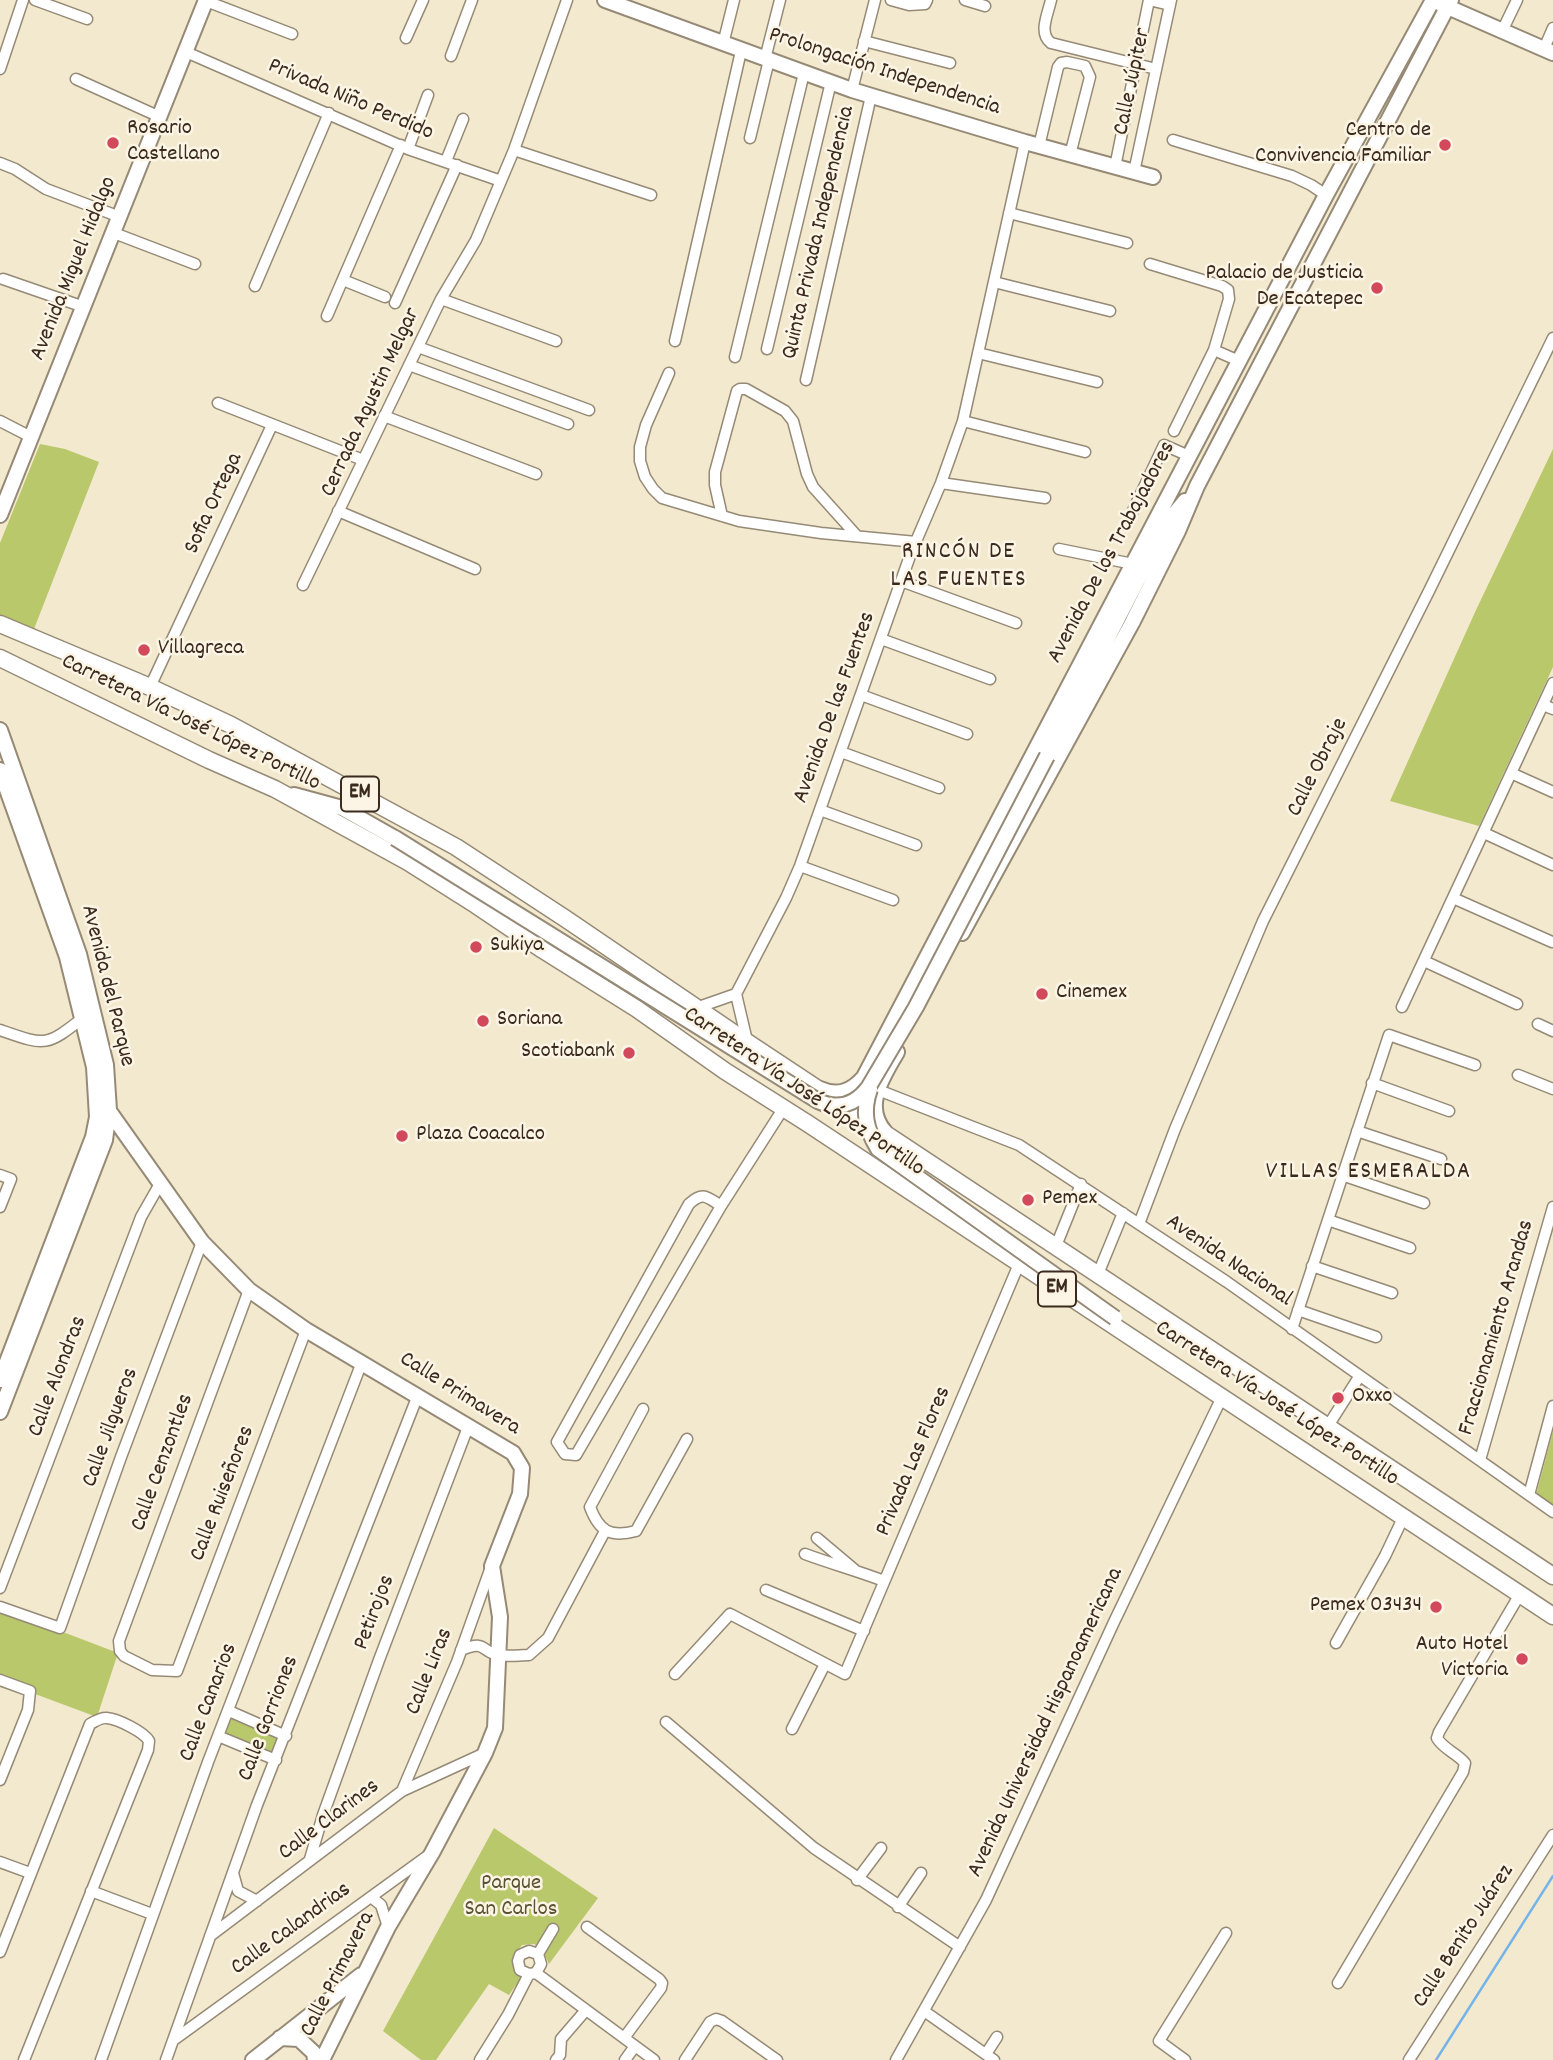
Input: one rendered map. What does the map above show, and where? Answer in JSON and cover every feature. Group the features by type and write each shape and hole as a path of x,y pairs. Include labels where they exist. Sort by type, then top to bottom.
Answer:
{"main road":[{"name":"Avenida Miguel Hidalgo","path":"0,515 206,0"},
{"name":"Prolongación Independencia","path":"605,0 852,90 1153,177"},
{"path":"1433,0 1449,3 1550,48"},
{"name":"Avenida De los Trabajadores","path":"860,1082 1326,195 1433,0"},
{"name":"Avenida De los Trabajadores","path":"877,1090 1132,623 1178,531 1196,486 1449,3"},
{"path":"275,789 342,808 395,838 818,1101 833,1106 852,1102 868,1088 916,1007 1167,523 1196,486"},
{"name":"Carretera Vía José López Portillo","path":"0,624 150,687 231,725 456,847 1553,1576"},
{"name":"Carretera Vía José López Portillo","path":"2,662 275,789 408,862 637,1009 725,1071 1553,1616"},
{"name":"Avenida del Parque","path":"0,730 79,954 97,1094 93,1138 0,1380"},
{"path":"1042,737 1013,807 872,1084 866,1102 865,1118 869,1135 878,1149 891,1160 1115,1318 1188,1375"},
{"name":"Avenida del Parque","path":"0,770 106,1065 109,1110 105,1140 0,1412"},
{"path":"814,1086 824,1092 836,1093 847,1091 860,1082"},
{"path":"877,1090 873,1104 875,1116 888,1135"},
{"name":"Calle Primavera","path":"97,1094 202,1242 249,1290 306,1330 513,1453 522,1468 520,1494 492,1566 500,1617 495,1728 485,1753 432,1853 388,1927 322,2060"},
{"path":"253,2060 365,1972"},
{"path":"280,2038 299,2039 314,2053 315,2060"}],"street":[{"path":"0,69 23,0"},
{"path":"35,0 87,19"},
{"path":"206,0 292,34"},
{"path":"406,38 423,0"},
{"path":"451,56 472,0"},
{"name":"Cerrada Agustin Melgar","path":"475,569 338,511 441,299 476,240 514,150 567,0"},
{"path":"723,44 734,0"},
{"path":"750,138 780,0"},
{"path":"852,90 874,0"},
{"path":"891,0 909,5 925,4 927,0"},
{"path":"965,0 985,6"},
{"path":"1051,0 1044,33 1051,43 1156,69"},
{"path":"1115,167 1149,0 1170,2"},
{"path":"1505,25 1517,0"},
{"name":"Calle Júpiter","path":"1134,172 1170,2"},
{"path":"1490,18 1550,48 1553,28"},
{"path":"864,41 950,63"},
{"path":"675,341 741,51"},
{"name":"Privada Niño Perdido","path":"186,52 404,147 501,181"},
{"name":"Avenida De las Fuentes","path":"736,993 800,866 901,581 941,483 962,421 1009,213 1058,66 1067,62 1085,66 1090,77 1070,155"},
{"path":"735,357 804,73"},
{"path":"76,79 160,117"},
{"path":"767,348 831,82"},
{"path":"327,316 428,95"},
{"name":"Quinta Privada Independencia","path":"806,380 871,96"},
{"path":"255,286 329,113"},
{"path":"395,303 452,163 463,119"},
{"path":"1173,140 1292,176 1326,195"},
{"path":"514,150 651,195"},
{"path":"0,163 15,169 46,189 120,217"},
{"path":"1009,213 1127,243"},
{"path":"114,233 195,264"},
{"path":"1150,264 1228,290 1229,299 1214,350 1174,431"},
{"path":"3,279 84,307"},
{"path":"343,280 385,297"},
{"path":"994,282 1110,311"},
{"path":"441,299 556,341"},
{"name":"Calle Obraje","path":"1139,1224 1175,1129 1263,921 1553,338"},
{"path":"418,348 589,410"},
{"path":"1214,350 1239,361"},
{"path":"978,353 1097,382"},
{"path":"409,365 568,424"},
{"path":"669,373 639,447 645,477 663,498 739,521 916,542"},
{"path":"722,516 715,472 737,391 740,389 785,411 793,421 813,487 857,536"},
{"path":"218,403 363,460"},
{"path":"384,416 536,474"},
{"path":"0,421 31,438"},
{"path":"962,421 1085,452"},
{"name":"Sofia Ortega","path":"150,687 272,425"},
{"path":"1130,517 1164,445 1189,456"},
{"path":"941,483 1045,498"},
{"path":"303,585 338,511"},
{"path":"1059,549 1133,564"},
{"path":"901,581 1016,623"},
{"path":"881,639 990,679"},
{"path":"1402,1007 1511,773 1548,707 1553,683"},
{"path":"861,695 967,734"},
{"path":"841,752 939,788"},
{"path":"1511,773 1553,792"},
{"path":"820,810 916,845"},
{"path":"1484,833 1553,865"},
{"path":"800,866 893,900"},
{"path":"1453,898 1552,942"},
{"path":"1424,961 1517,1004"},
{"path":"696,1007 736,993 747,1042"},
{"path":"0,1030 34,1042 50,1040 65,1033 88,1014"},
{"path":"1538,1024 1553,1031"},
{"path":"1292,1329 1389,1035 1475,1066"},
{"path":"1518,1075 1553,1090"},
{"name":"Avenida Nacional","path":"860,1082 1019,1145 1227,1282 1553,1512"},
{"path":"1372,1083 1449,1111"},
{"path":"721,1206 705,1196 697,1197 690,1204 557,1442 565,1454 576,1455 721,1206 783,1109"},
{"path":"1357,1131 1441,1159"},
{"path":"0,1175 11,1180 0,1207"},
{"path":"1342,1175 1424,1203"},
{"name":"Calle Alondras","path":"0,1588 141,1217 161,1182"},
{"path":"1056,1246 1081,1184"},
{"name":"Fraccionamiento Arandas","path":"1479,1460 1553,1207"},
{"path":"1098,1274 1123,1213"},
{"path":"1328,1220 1410,1248"},
{"name":"Calle Jilgueros","path":"0,1607 60,1628 202,1242"},
{"name":"Privada Las Flores","path":"825,1664 845,1674 1019,1264"},
{"path":"1312,1266 1392,1293"},
{"name":"Calle Cenzontles","path":"177,1671 152,1670 124,1656 120,1651 119,1641 249,1290"},
{"path":"1298,1310 1376,1337"},
{"name":"Calle Ruiseñores","path":"177,1671 306,1330"},
{"name":"Calle Canarios","path":"101,2060 234,1692 362,1362"},
{"path":"1328,1426 1359,1377"},
{"name":"Calle Gorriones","path":"166,2060 232,1873 418,1395"},
{"name":"Avenida Universidad Hispanoamericana","path":"896,2060 986,1900 1114,1622 1222,1397"},
{"path":"1529,1495 1553,1406"},
{"path":"643,1409 590,1507 596,1521 606,1531 625,1534 636,1531 687,1439"},
{"name":"Petirojos","path":"310,1859 323,1815 379,1660 468,1427"},
{"path":"1336,1643 1385,1556 1404,1516"},
{"path":"461,1650 474,1645 497,1655 529,1655 548,1638 606,1531"},
{"path":"817,1538 855,1570"},
{"path":"805,1554 884,1581"},
{"name":"Calle Liras","path":"402,1791 461,1650 492,1566"},
{"path":"765,1590 864,1631"},
{"path":"1338,1983 1463,1772 1465,1763 1437,1738 1520,1594"},
{"path":"675,1674 730,1614 825,1664 792,1728"},
{"path":"0,1680 30,1691 27,1710 0,1780"},
{"path":"229,1711 286,1736"},
{"path":"0,1952 90,1724 99,1718 108,1718 145,1734 149,1741 148,1750 24,2060"},
{"path":"666,1722 814,1848 960,1947"},
{"path":"218,1736 276,1760"},
{"name":"Calle Clarines","path":"209,1937 402,1791 485,1753"},
{"path":"417,1759 423,1782"},
{"path":"323,1815 325,1828 337,1839"},
{"name":"Calle Benito Juárez","path":"1409,2060 1553,1835"},
{"path":"858,1880 881,1848"},
{"name":"Calle Calandrias","path":"175,2039 432,1853"},
{"path":"0,1862 30,1873"},
{"path":"232,1873 238,1891 257,1902"},
{"path":"898,1906 921,1874"},
{"path":"91,1891 152,1914"},
{"path":"371,1897 381,1905 388,1927"},
{"path":"587,1927 663,1983 624,2038"},
{"path":"480,2060 532,1973 541,1964 538,1954 553,1929"},
{"path":"1185,2060 1159,2041 1226,1933"},
{"path":"538,1954 529,1951 520,1955 520,1970 532,1973 654,2060"},
{"path":"556,2060 560,2055 561,2039 586,2010"},
{"path":"924,2011 990,2057 997,2038"},
{"path":"685,2060 710,2022 716,2019 777,2060"},
{"path":"625,2060 635,2046"}],"green space":[{"path":"40,444 65,449 99,462 34,629 0,616 0,543"},
{"path":"1553,449 1553,667 1479,826 1390,801 1476,610"},
{"path":"1553,1431 1553,1512 1535,1499"},
{"path":"0,1608 118,1653 97,1717 0,1681"},
{"path":"229,1711 286,1736 276,1760 218,1736"},
{"name":"Parque San Carlos","path":"494,1828 598,1898 549,1964 542,1950 534,1944 522,1945 513,1956 514,1969 523,1975 509,1995 489,1984 436,2060 421,2060 383,2031"}],"waterway":[{"path":"1436,2060 1553,1876"}],"place":[{"name":"Rosario Castellano","path":"113,143"},
{"name":"Centro de Convivencia Familiar","path":"1445,145"},
{"name":"Palacio de Justicia De Ecatepec","path":"1377,288"},
{"name":"Villagreca","path":"144,650"},
{"name":"Sukiya","path":"476,947"},
{"name":"Cinemex","path":"1042,994"},
{"name":"Soriana","path":"483,1021"},
{"name":"Scotiabank","path":"629,1053"},
{"name":"Plaza Coacalco","path":"402,1136"},
{"name":"Pemex","path":"1028,1200"},
{"name":"Oxxo","path":"1338,1398"},
{"name":"Pemex 03434","path":"1436,1607"},
{"name":"Auto Hotel Victoria","path":"1522,1659"}],"district":[{"name":"RINCÓN DE LAS FUENTES","path":"959,568"},
{"name":"VILLAS ESMERALDA","path":"1369,1174"}]}
